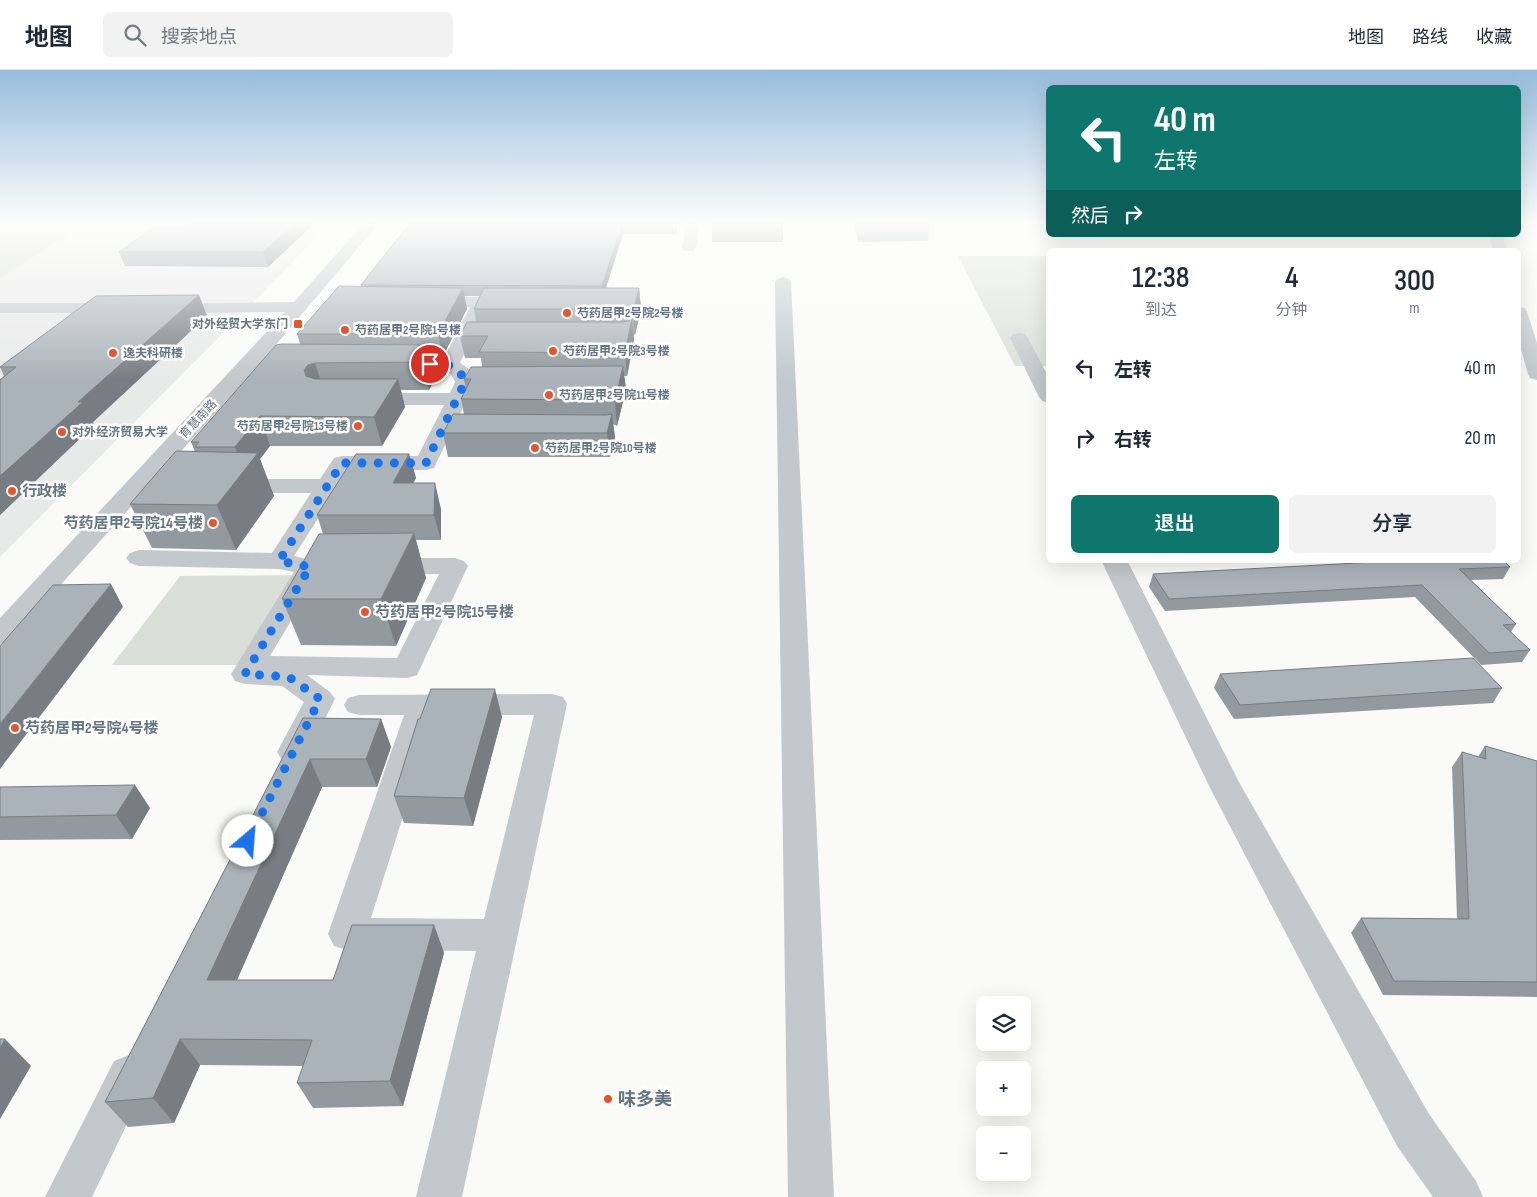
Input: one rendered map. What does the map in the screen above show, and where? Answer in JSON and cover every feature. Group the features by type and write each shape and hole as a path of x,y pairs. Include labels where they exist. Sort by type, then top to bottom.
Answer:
{"street":[{"name":"育慧南路","path":"0,635 260,363 299,307 327,275"},
{"path":"782,282 811,1197"},
{"path":"413,302 500,302"},
{"path":"279,561 342,463 426,463 452,430 455,378 463,337 481,302"},
{"path":"152,308 299,307"},
{"path":"0,308 132,308"},
{"path":"1521,319 1537,374"},
{"path":"463,337 482,337"},
{"path":"1019,338 1046,390"},
{"path":"343,399 455,378"},
{"path":"208,486 327,486"},
{"path":"139,558 279,561 320,567 245,674 289,677 320,699 280,779"},
{"path":"1115,563 1236,806 1413,1130 1460,1197"},
{"path":"251,664 407,668 455,566 358,566"},
{"path":"359,705 552,704 439,1197"},
{"path":"423,705 347,934 498,935"},
{"path":"68,1197 140,1055"}],"shaded area":[{"name":"对外经济贸易大学","path":"0,275 280,275 250,306 0,557"},
{"path":"968,275 1046,275 1046,366 1015,366"},
{"path":"300,575 246,665 112,665 180,576"}],"building":[{"path":"369,275 606,275 602,286 361,285"},
{"path":"339,286 463,288 438,334 297,334"},
{"path":"484,288 639,288 633,314 629,310 623,309 474,309"},
{"path":"199,295 78,402 83,402 0,476 0,380 16,367 0,367 96,296"},
{"path":"632,318 625,353 479,352 488,336 460,336 467,322 623,322 629,321"},
{"path":"276,345 432,345 422,362 315,363 308,365 304,370 306,376 315,379 398,379 374,417 260,416 235,447 195,447 199,442 191,442"},
{"path":"623,366 615,402 606,400 461,399 471,379 464,379 471,367"},
{"path":"453,414 612,414 607,433 443,433"},
{"path":"176,451 258,453 217,505 130,504"},
{"path":"356,454 409,454 393,483 435,483 434,515 317,515"},
{"path":"414,533 381,599 282,599 319,534"},
{"path":"1358,563 1506,563 1510,567 1459,569 1516,624 1503,625 1530,650 1489,653 1422,585 1169,599 1153,574"},
{"path":"111,584 0,724 0,646 53,585"},
{"path":"1473,658 1502,688 1240,705 1220,674"},
{"path":"431,689 495,689 464,798 394,796 418,719 420,719"},
{"path":"303,718 381,719 366,759 310,759 207,980 333,980 352,925 434,925 390,1081 297,1083 312,1040 180,1039 153,1098 105,1102"},
{"path":"1485,746 1537,761 1537,982 1394,981 1361,918 1469,919 1462,752 1486,759"},
{"path":"135,785 116,815 0,817 0,787"},
{"path":"0,1039 5,1039 0,1048"}],"place":[{"name":"芍药居甲2号院2号楼","path":"567,313"},
{"name":"对外经贸大学东门","path":"298,324"},
{"name":"芍药居甲2号院1号楼","path":"345,330"},
{"name":"芍药居甲2号院3号楼","path":"553,351"},
{"name":"逸夫科研楼","path":"113,353"},
{"name":"芍药居甲2号院11号楼","path":"549,395"},
{"name":"芍药居甲2号院13号楼","path":"358,426"},
{"name":"对外经济贸易大学","path":"62,432"},
{"name":"芍药居甲2号院10号楼","path":"535,448"},
{"name":"行政楼","path":"12,491"},
{"name":"芍药居甲2号院14号楼","path":"213,523"},
{"name":"芍药居甲2号院15号楼","path":"365,612"},
{"name":"芍药居甲2号院4号楼","path":"15,728"},
{"name":"味多美","path":"608,1099"}],"route":[{"path":"248,841 320,699 289,677 245,674 310,567 279,561 342,463 426,463 465,382 461,372 450,364 430,364"}]}
